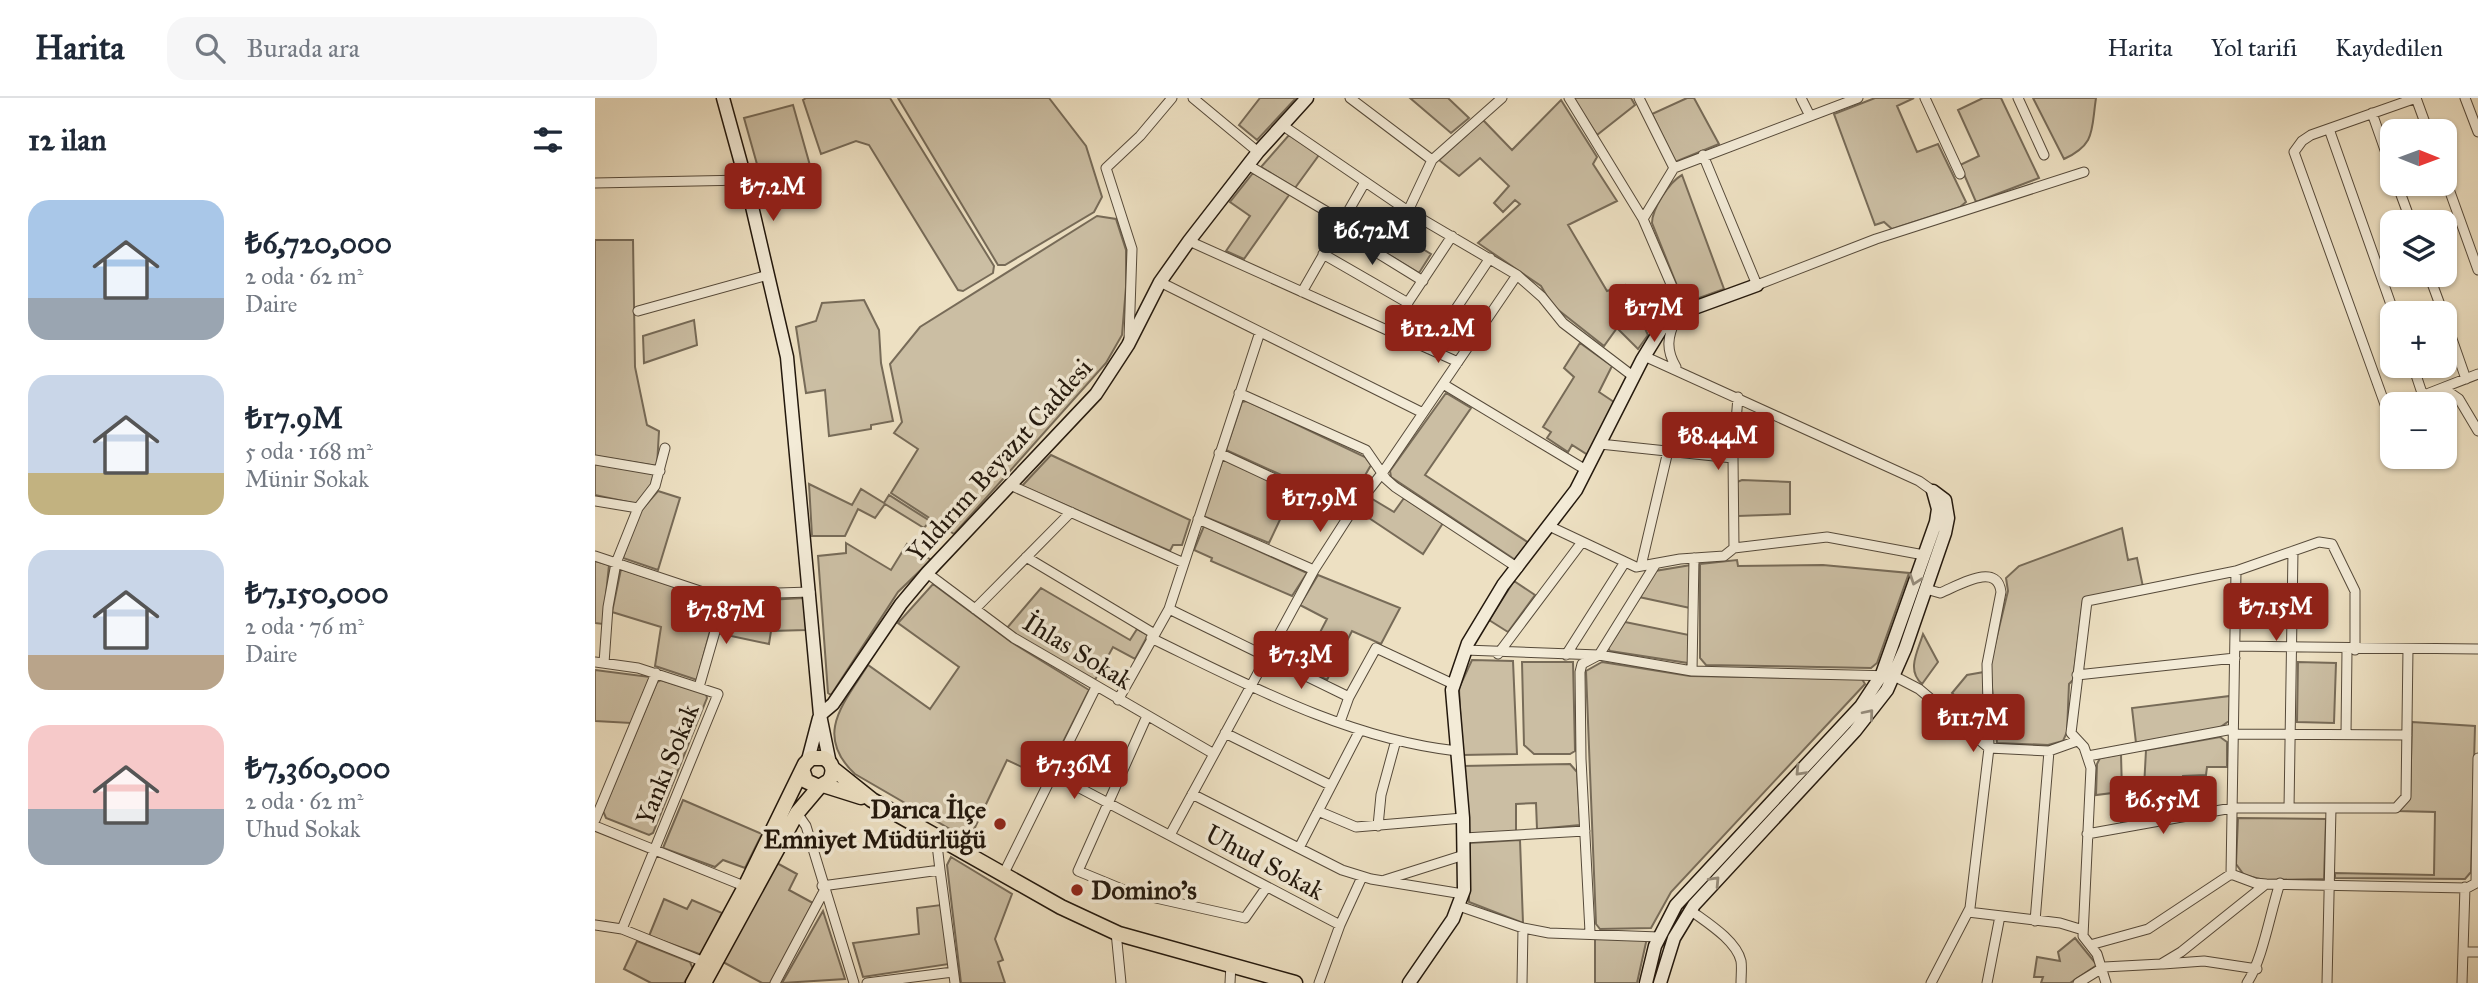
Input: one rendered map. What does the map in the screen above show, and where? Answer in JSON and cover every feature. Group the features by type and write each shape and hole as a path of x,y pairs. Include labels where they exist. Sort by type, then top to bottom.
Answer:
{"main road":[{"path":"705,983 805,766 820,757 872,800 1061,907 1116,932 1286,982"},
{"path":"805,766 806,781 872,800"},
{"path":"693,983 797,813 831,778 831,766"}],"street":[{"path":"723,98 746,180 787,357 820,715 831,766"},
{"path":"1128,345 1133,290 1132,249 1106,168 1140,136 1172,98"},
{"path":"1193,98 1258,152"},
{"name":"Yıldırım Beyazıt Caddesi","path":"820,715 833,704 901,604 927,573 1096,394 1128,345 1160,282 1258,152 1307,98"},
{"path":"1350,98 1432,160"},
{"path":"1379,254 1408,211 1432,160 1502,98"},
{"path":"1569,98 1643,219 1680,315"},
{"path":"1639,98 1674,168"},
{"path":"1801,98 1810,116"},
{"path":"1643,219 1674,168 1855,98"},
{"path":"1925,98 1960,174"},
{"path":"2018,98 2045,155"},
{"path":"2380,392 2294,157 2302,141 2416,98 2424,119"},
{"path":"2465,98 2478,132"},
{"path":"2372,113 2380,136"},
{"path":"1282,125 1408,211 1517,275 1542,297 1563,323 1635,377"},
{"path":"2329,129 2390,301"},
{"path":"1703,155 1757,285"},
{"path":"1248,165 1423,281"},
{"path":"1409,983 1445,932 1461,900 1464,838 1453,684 1465,650 1485,612 1549,526 1586,470 1644,356 1661,329 1680,315 1876,239 2084,172"},
{"path":"595,183 746,180"},
{"path":"1302,292 1365,182"},
{"path":"2451,196 2478,270"},
{"path":"1389,331 1452,236"},
{"path":"1189,242 1458,362"},
{"path":"1323,254 1408,303"},
{"path":"1429,349 1490,258"},
{"path":"638,311 768,275"},
{"path":"1170,835 1314,570 1517,275"},
{"path":"1160,282 1423,413"},
{"path":"1677,368 1668,354 1669,332 1680,315"},
{"path":"1118,700 1152,635 1169,609 1260,332"},
{"path":"2457,353 2466,379"},
{"path":"1644,356 1677,368 1919,481 1945,500 1948,521 1926,589 1888,675 1699,877 1677,905 1659,937 1646,983"},
{"path":"2433,392 2478,374"},
{"path":"1443,384 1586,470"},
{"path":"2443,388 2459,399 2477,427"},
{"path":"1239,393 1366,450 1395,487 1518,568"},
{"path":"1734,548 1733,458 1738,397"},
{"path":"1600,444 1733,458"},
{"path":"600,663 616,563 638,508 655,486 665,449"},
{"path":"1641,566 1668,451"},
{"path":"1219,453 1350,514"},
{"path":"595,460 660,471"},
{"path":"1010,485 1184,563"},
{"path":"1660,983 1674,938 1690,910 1878,704 1937,514 1933,491"},
{"path":"595,501 638,508"},
{"path":"975,609 1071,512"},
{"path":"1198,519 1314,570"},
{"path":"1549,526 1625,562 1641,566 1724,556 1734,548 1827,537 1924,555"},
{"path":"1498,653 1582,542"},
{"path":"2106,983 2104,967 2083,930 2091,768 2088,756 2071,733 2087,601 2236,571 2319,542 2332,544 2355,591 2346,734"},
{"path":"2289,808 2293,551"},
{"path":"595,556 699,592 725,597 810,592"},
{"path":"1026,557 1152,635 1251,685 1360,730 1396,740 1457,751"},
{"path":"1692,671 1694,558"},
{"path":"1566,655 1625,562"},
{"path":"1590,933 1580,672 1582,664 1599,655 1655,565"},
{"path":"2231,874 2236,571"},
{"name":"İhlas Sokak","path":"927,573 1014,638 1214,754"},
{"path":"1926,589 1940,593 1985,576 1995,577 2000,582 2001,592 1987,664 1989,748 1968,912 1931,983"},
{"path":"699,687 725,597"},
{"path":"1169,609 1349,697"},
{"path":"2235,646 2351,650 2478,649"},
{"path":"1340,723 1349,697 1376,648 1453,684"},
{"path":"2087,834 2232,808 2396,808 2406,797 2408,649"},
{"path":"1465,650 1599,655 1692,671 1888,675 1919,689 1989,748 2049,751 2077,741"},
{"path":"2077,675 2235,658"},
{"name":"Yankı Sokak","path":"600,663 656,673 718,694 655,851"},
{"path":"595,820 656,673"},
{"path":"1004,873 1096,687"},
{"path":"805,766 820,715"},
{"path":"1147,716 1078,871 1129,892 1245,918 1266,888"},
{"path":"1299,848 1360,730"},
{"path":"2088,756 2233,732 2407,735"},
{"path":"1225,733 1330,785"},
{"path":"1378,826 1381,795 1396,740"},
{"path":"2035,920 2049,751"},
{"path":"2090,945 2148,929 2231,874 2266,884 2465,887 2477,882 2478,762"},
{"path":"1053,774 1108,802"},
{"path":"1192,794 1322,862 1362,877 1461,900 1523,928 1549,933 1659,937"},
{"name":"Uhud Sokak","path":"1108,802 1340,925"},
{"path":"2327,983 2331,808"},
{"path":"1318,811 1350,826 1463,818"},
{"path":"797,813 806,826 853,983"},
{"path":"595,826 750,888"},
{"path":"1464,838 1585,831"},
{"path":"936,835 955,983"},
{"path":"622,929 655,851"},
{"path":"1383,881 1464,855"},
{"path":"823,888 940,870"},
{"path":"1319,983 1340,925 1362,877"},
{"path":"2247,983 2257,969 2266,924 2280,883"},
{"path":"2161,964 2182,952 2266,884"},
{"path":"2462,983 2465,887"},
{"path":"775,983 823,888"},
{"path":"1690,910 1719,933 1738,954 1741,961 1741,983"},
{"path":"1968,912 2060,923 2083,930"},
{"path":"1987,983 2000,916"},
{"path":"595,925 622,929 704,962"},
{"path":"1522,983 1523,928"},
{"path":"1116,932 1121,983"},
{"path":"2463,952 2478,952"},
{"path":"2078,983 2104,967 2204,961 2257,969"},
{"path":"1230,983 1231,964"},
{"path":"867,983 953,972"}],"shaded area":[{"path":"890,98 994,266 993,273 963,291 958,290 869,145 856,141 821,154 803,100"},
{"path":"898,98 1049,98 1086,146 1102,197 1094,212 1005,265 998,265"},
{"path":"1260,98 1296,98 1257,140 1239,125"},
{"path":"1410,98 1448,98 1469,118 1451,133"},
{"path":"1573,98 1631,98 1635,105 1597,135"},
{"path":"1687,98 1694,98 1719,144 1675,162 1652,114"},
{"path":"1875,98 1914,98 1897,106 1917,152 1938,144 1966,202 1960,207 1892,229 1884,222 1875,225 1834,114"},
{"path":"1983,98 2001,98 2039,178 1976,202 1960,165 1979,156 1958,110"},
{"path":"2033,98 2096,98 2092,128 2082,148 2064,159"},
{"path":"1561,100 1597,157 1593,164 1617,201 1568,225 1607,291 1625,285 1648,335 1638,349 1617,328 1604,346 1552,305 1541,286 1478,243 1520,204 1515,200 1503,212 1494,203 1509,186 1480,158 1459,176 1439,160 1483,120 1512,150"},
{"path":"793,105 811,169 762,182 744,118"},
{"path":"1289,135 1319,155 1295,188 1261,167"},
{"path":"1253,173 1289,195 1244,259 1226,251 1250,216 1230,202"},
{"path":"1682,175 1724,289 1688,302 1682,298 1652,223 1662,196"},
{"path":"1097,216 1116,219 1126,250 1122,335 1106,363 954,534 891,493 918,449 894,433 902,422 890,364 920,327"},
{"path":"1408,216 1423,225 1413,243 1431,254 1419,273 1386,253"},
{"path":"595,240 633,240 635,367 647,425 659,431 657,466 595,456"},
{"path":"864,300 879,330 881,363 893,421 871,425 871,429 829,436 825,390 806,393 796,327 816,321 822,303"},
{"path":"694,320 697,345 644,363 643,336"},
{"path":"1580,343 1612,366 1599,392 1614,402 1588,455 1572,445 1568,452 1547,438 1551,432 1543,427 1574,377 1564,368"},
{"path":"1446,393 1471,408 1425,475 1529,543 1517,561 1391,477 1390,471"},
{"path":"1247,401 1365,457 1371,465 1360,484 1363,490 1350,506 1226,450 1242,402"},
{"path":"1051,455 1190,520 1182,545 1173,545 1170,551 1022,486"},
{"path":"1223,459 1293,492 1269,543 1203,516"},
{"path":"595,464 656,474 652,486 637,504 595,495"},
{"path":"1737,482 1790,482 1790,514 1738,516"},
{"path":"809,484 852,505 861,489 884,503 889,495 930,521 924,528 885,504 875,518 858,509 845,536 812,536"},
{"path":"658,491 680,498 658,570 623,558 638,514"},
{"path":"1369,497 1394,512 1404,498 1443,523 1423,554 1360,512"},
{"path":"1204,526 1307,573 1292,596 1211,561 1212,558 1194,550"},
{"path":"2122,528 2128,560 2137,558 2143,587 2083,600 2073,680 2069,684 2067,732 2063,741 2048,745 1997,743 1990,665 2008,591 2006,578 2019,566"},
{"path":"846,543 891,570 907,544 931,560 898,592 831,695 828,693 818,556 846,553"},
{"path":"1737,560 1738,566 1823,565 1909,573 1877,663 1871,668 1706,665 1700,658 1700,564"},
{"path":"595,561 609,565 603,624 595,623"},
{"path":"1691,565 1690,608 1639,597 1655,571"},
{"path":"621,569 718,601 697,680 655,666 661,627 612,612"},
{"path":"1318,575 1400,608 1381,644 1352,631 1327,680 1302,667 1327,619 1300,605"},
{"path":"1514,581 1535,595 1508,632 1489,620"},
{"path":"933,584 1011,642 1089,690 1045,778 1007,760 969,840 855,774 836,746 834,732 842,706 868,665 930,709 959,667 898,623"},
{"path":"1041,588 1130,640 1137,629 1148,635 1135,659 1113,647 1095,680 1015,635 1007,628"},
{"path":"804,598 806,630 771,631 769,644 717,633 726,602"},
{"path":"1625,622 1689,635 1688,663 1610,651 1608,648"},
{"path":"1923,634 1938,662 1922,684 1917,679 1914,667"},
{"path":"1472,660 1513,661 1517,754 1462,755 1459,688"},
{"path":"1522,662 1573,662 1575,751 1570,754 1534,754 1524,745"},
{"path":"1602,662 1690,676 1862,679 1865,684 1671,892 1651,928 1600,929 1596,924 1586,671"},
{"path":"2298,662 2336,663 2334,723 2297,722"},
{"path":"595,670 650,677 631,723 595,721"},
{"path":"1984,672 1986,730 1979,731 1957,713 1964,704 1952,693 1967,675"},
{"path":"661,680 706,694 707,698 653,833 649,835 606,818 603,811 657,682"},
{"path":"2230,696 2229,721 2219,728 2136,743 2132,708"},
{"path":"2412,722 2475,726 2471,872 2465,879 2335,878 2335,873 2434,875 2435,812 2398,811 2410,798"},
{"path":"2220,737 2227,742 2227,767 2207,767 2206,775 2183,776 2181,811 2121,823 2121,792 2096,795 2097,764 2100,758 2121,754 2122,792 2144,788 2146,750"},
{"path":"1570,764 1577,772 1580,825 1537,829 1536,803 1516,804 1516,832 1468,834 1463,766"},
{"path":"683,800 762,834 745,868 723,860 715,867 663,848"},
{"path":"2238,818 2326,819 2324,879 2264,880 2244,875 2236,864"},
{"path":"1520,840 1523,923 1469,902 1469,843"},
{"path":"951,857 1012,894 995,939 1003,960 998,962 1005,983 961,983 947,865"},
{"path":"775,862 797,874 789,890 813,903 771,983 762,983 723,962"},
{"path":"664,899 687,909 692,900 722,913 702,955 649,936"},
{"path":"941,905 949,964 863,977 853,943 919,934 917,908"},
{"path":"823,911 845,979 782,983"},
{"path":"1595,936 1647,938 1637,983 1595,983"},
{"path":"2075,938 2097,965 2070,983 2041,983 2043,977 2034,977 2037,957 2060,961 2058,952"},
{"path":"637,941 690,962 693,969 684,983 651,983 624,969"}],"place":[{"name":"Darıca İlçe Emniyet Müdürlüğü","path":"1000,824"},
{"name":"Domino's","path":"1077,890"}]}
